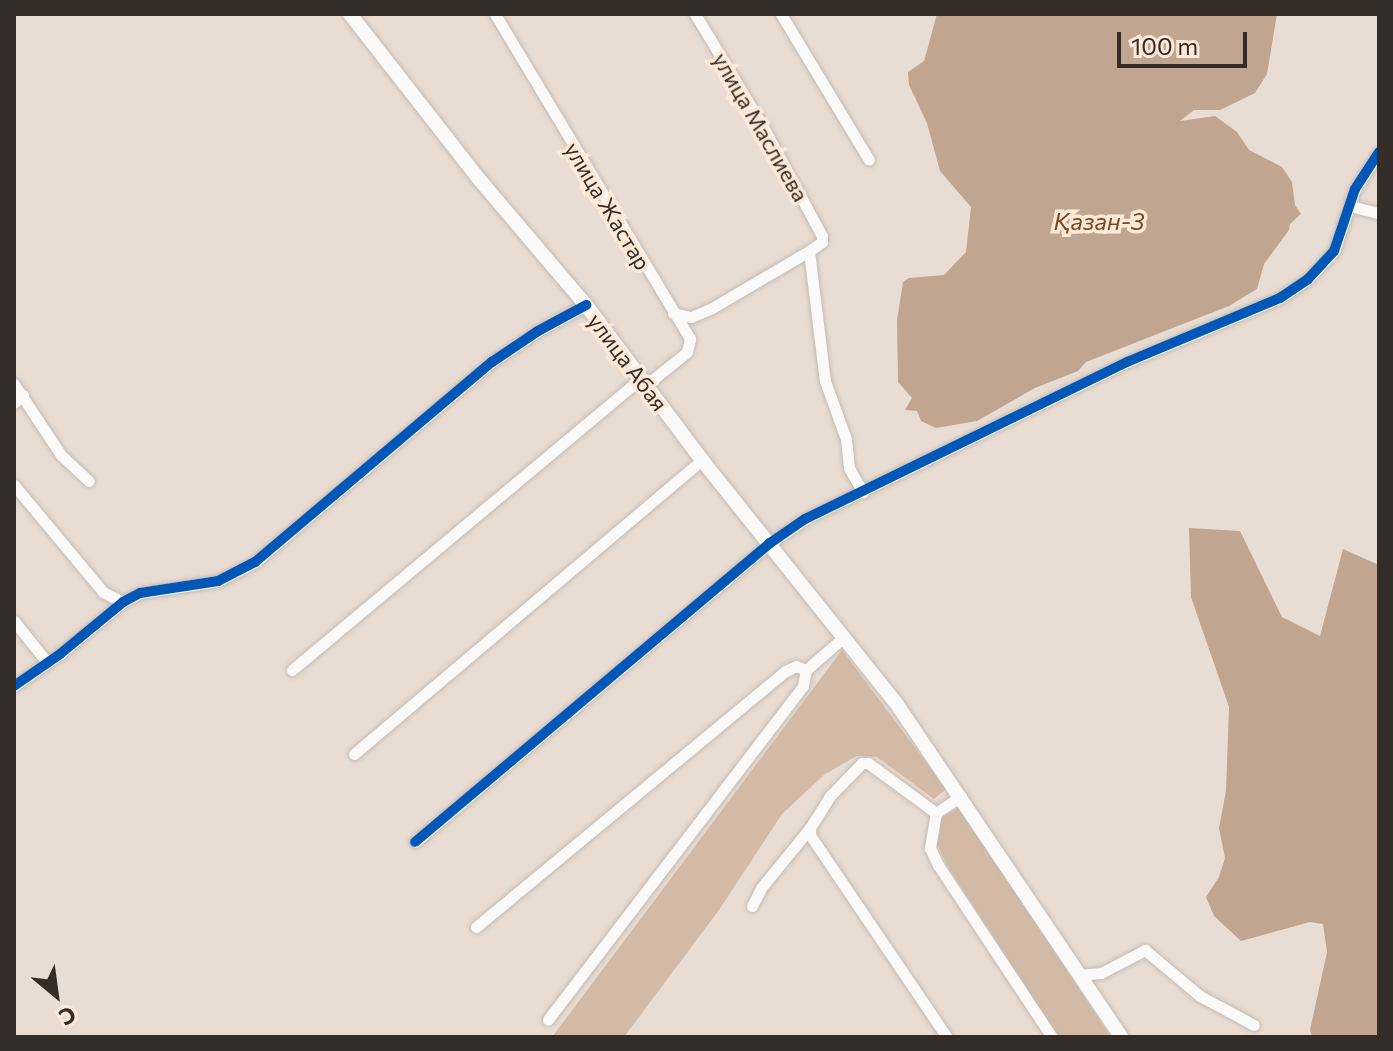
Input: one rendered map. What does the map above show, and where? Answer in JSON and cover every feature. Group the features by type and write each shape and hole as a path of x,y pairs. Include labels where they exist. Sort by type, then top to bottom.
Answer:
{"main road":[{"name":"улица Абая","path":"350,14 479,179 586,305 702,460 844,637 961,796 1121,1037"}],"street":[{"name":"улица Жастар","path":"495,14 690,339 690,347 643,382"},
{"path":"781,14 869,160"},
{"name":"улица Маслиева","path":"698,15 819,228 822,242 809,251"},
{"path":"415,842 770,543 805,519 1127,362 1280,298 1326,263 1368,164 1379,152"},
{"path":"1350,206 1379,213"},
{"path":"673,313 691,317 702,314 809,251 825,381 846,439 849,468 863,492"},
{"path":"14,686 123,602 140,593 218,581 255,562 492,362 538,331 586,305"},
{"path":"292,670 643,382"},
{"path":"14,384 19,399 61,455 89,481"},
{"path":"354,754 702,460"},
{"path":"14,485 103,592 123,602"},
{"path":"14,621 46,661"},
{"path":"548,1020 803,686 806,670 844,637"},
{"path":"476,927 786,671 796,666 806,670"},
{"path":"752,906 761,888 810,828 831,795 862,763 868,763 936,813"},
{"path":"961,796 936,813 930,848 938,865 1052,1037"},
{"path":"810,828 810,835 947,1037"},
{"path":"1079,975 1101,973 1145,950 1200,996 1254,1025"}],"shaded area":[{"path":"842,650 946,789 934,799 877,757 857,756 825,774 782,814 719,910 624,1037 552,1037"},
{"path":"959,807 1111,1037 1058,1037 948,867 936,842 939,819"}],"water":[{"name":"Қазан-3","path":"937,14 1277,14 1267,74 1255,93 1220,110 1194,110 1180,121 1215,116 1237,132 1249,150 1282,167 1292,182 1295,205 1301,214 1290,224 1289,230 1264,264 1257,289 1229,306 1086,362 1078,371 1035,388 977,421 936,428 921,421 917,411 905,410 912,398 898,382 897,320 903,282 909,278 944,275 966,252 971,207 940,171 927,123 909,85 908,72 924,61"},
{"path":"1189,528 1240,531 1282,617 1320,636 1343,549 1379,565 1379,1037 1312,1037 1310,1030 1327,952 1323,924 1310,922 1241,941 1214,916 1206,897 1219,877 1225,858 1219,828 1226,791 1229,707 1191,597"}],"cycle path":[{"path":"415,842 770,543 805,519 1127,362 1280,298 1308,279 1334,251 1355,189 1379,152"},
{"path":"14,686 60,654 123,602 140,593 218,581 255,562 492,362 538,331 586,305"}]}
